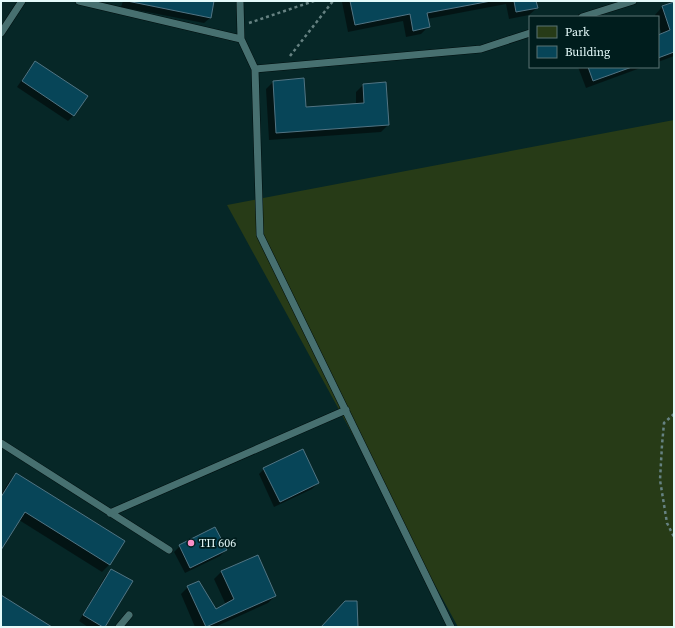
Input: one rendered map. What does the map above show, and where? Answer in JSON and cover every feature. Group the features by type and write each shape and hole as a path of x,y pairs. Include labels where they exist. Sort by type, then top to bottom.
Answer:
{"lane":[{"path":"1,33 22,1"},
{"path":"79,1 241,39"},
{"path":"240,1 241,39 255,69 260,235 451,627"},
{"path":"585,16 633,1"},
{"path":"255,69 481,49 529,33"},
{"path":"110,513 346,410"},
{"path":"1,443 169,550"},
{"path":"119,627 129,614"}],"path":[{"path":"241,26 314,1"},
{"path":"282,66 333,1"},
{"path":"674,414 664,423 660,480 667,523 674,536"}],"green space":[{"path":"674,120 674,627 458,627 227,205"}],"building":[{"path":"127,1 214,1 211,18"},
{"path":"350,1 491,1 427,13 430,27 413,31 410,14 355,25"},
{"path":"514,1 536,1 538,8 516,12"},
{"path":"674,2 674,52 659,58 659,35 670,30 662,6"},
{"path":"35,61 88,96 74,116 22,81"},
{"path":"588,68 629,68 593,81"},
{"path":"304,78 306,107 364,103 363,84 386,82 389,125 276,133 273,81"},
{"path":"303,449 319,483 280,502 263,468"},
{"path":"16,473 125,541 110,565 25,512 1,550 1,497"},
{"path":"215,527 227,550 190,568 179,545"},
{"path":"258,555 276,596 206,627 187,586 199,581 216,609 234,599 221,571"},
{"path":"111,569 133,581 105,627 103,627 83,615"},
{"path":"1,595 52,627 1,627"},
{"path":"345,601 357,601 358,627 321,627"}],"place":[{"name":"ТП 606","path":"191,543"}]}
